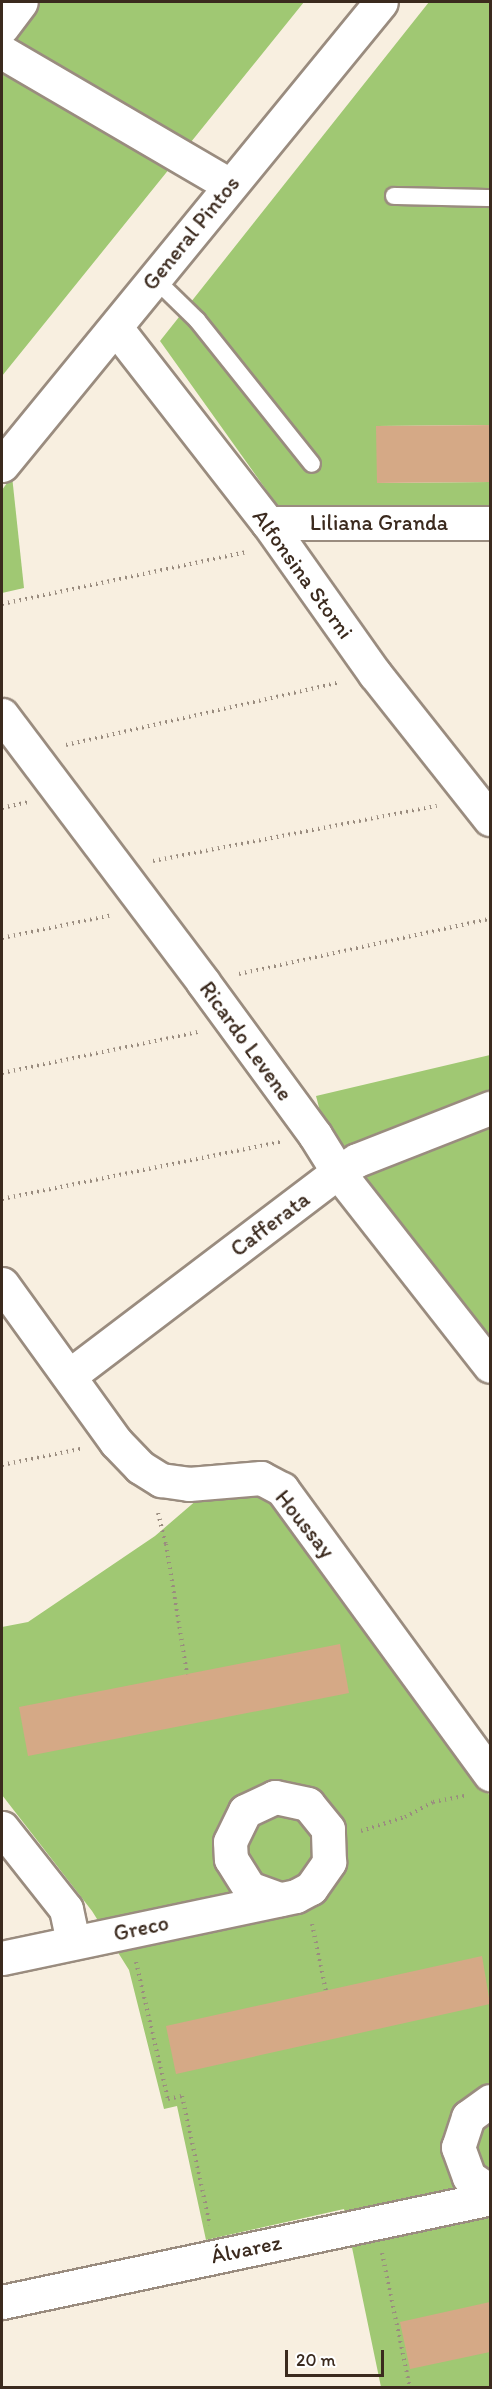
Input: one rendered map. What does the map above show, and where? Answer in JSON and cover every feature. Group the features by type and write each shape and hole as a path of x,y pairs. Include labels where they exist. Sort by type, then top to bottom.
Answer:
{"street":[{"path":"2,27 21,2"},
{"name":"General Pintos","path":"2,465 381,2"},
{"path":"2,52 230,185"},
{"name":"Alfonsina Storni","path":"116,328 275,534 375,674 482,809"},
{"name":"Liliana Granda","path":"275,534 490,523"},
{"name":"Ricardo Levene","path":"2,715 117,868 144,908 235,1025 315,1135 338,1172 490,1366"},
{"name":"Cafferata","path":"69,1376 338,1172 357,1160 490,1108"},
{"name":"Houssay","path":"2,1284 116,1442 140,1467 161,1480 189,1484 261,1479 282,1489 481,1785"},
{"path":"280,1899 249,1888 237,1875 230,1850 235,1826 245,1811 275,1797 308,1804 328,1829"},
{"path":"2,1828 66,1909 73,1942"},
{"name":"Greco","path":"2,1958 297,1896 322,1876 329,1862 328,1829"},
{"path":"490,2101 468,2117 458,2147 469,2177 490,2191"},
{"name":"Álvarez","path":"2,2302 490,2198"}],"lane":[{"path":"394,196 490,198"},
{"path":"154,278 197,320 312,464"}],"path":[{"path":"2,604 275,534"},
{"path":"30,753 375,674"},
{"path":"117,868 482,809"},
{"path":"2,938 144,908"},
{"path":"203,982 490,920"},
{"path":"2,1073 235,1025"},
{"path":"2,1199 315,1135"},
{"path":"2,1465 116,1442"},
{"path":"140,1467 166,1544 186,1674"},
{"path":"328,1829 367,1831 481,1785"},
{"path":"313,1925 326,1991"},
{"path":"129,1930 168,2099 182,2096 216,2255"},
{"path":"376,2222 410,2388"}],"green space":[{"path":"2,2 304,2 2,376 3,233"},
{"path":"429,2 490,2 490,425 377,426 377,483 490,482 490,510 283,508 277,505 160,341"},
{"path":"12,476 24,588 2,593 2,490"},
{"path":"490,1055 490,1102 347,1153 328,1142 316,1096"},
{"path":"490,1113 490,1343 354,1179"},
{"path":"259,1491 281,1504 490,1796 490,2387 381,2387 344,2209 206,2240 177,2106 164,2109 129,1970 92,1911 2,1795 2,1627 28,1622 155,1536 198,1499"}],"building":[{"path":"490,425 490,482 377,483 376,426"},
{"path":"340,1644 349,1693 28,1756 19,1707"},
{"path":"482,1956 490,2004 176,2074 166,2026"},
{"path":"490,2302 490,2352 410,2369 400,2322"}]}
